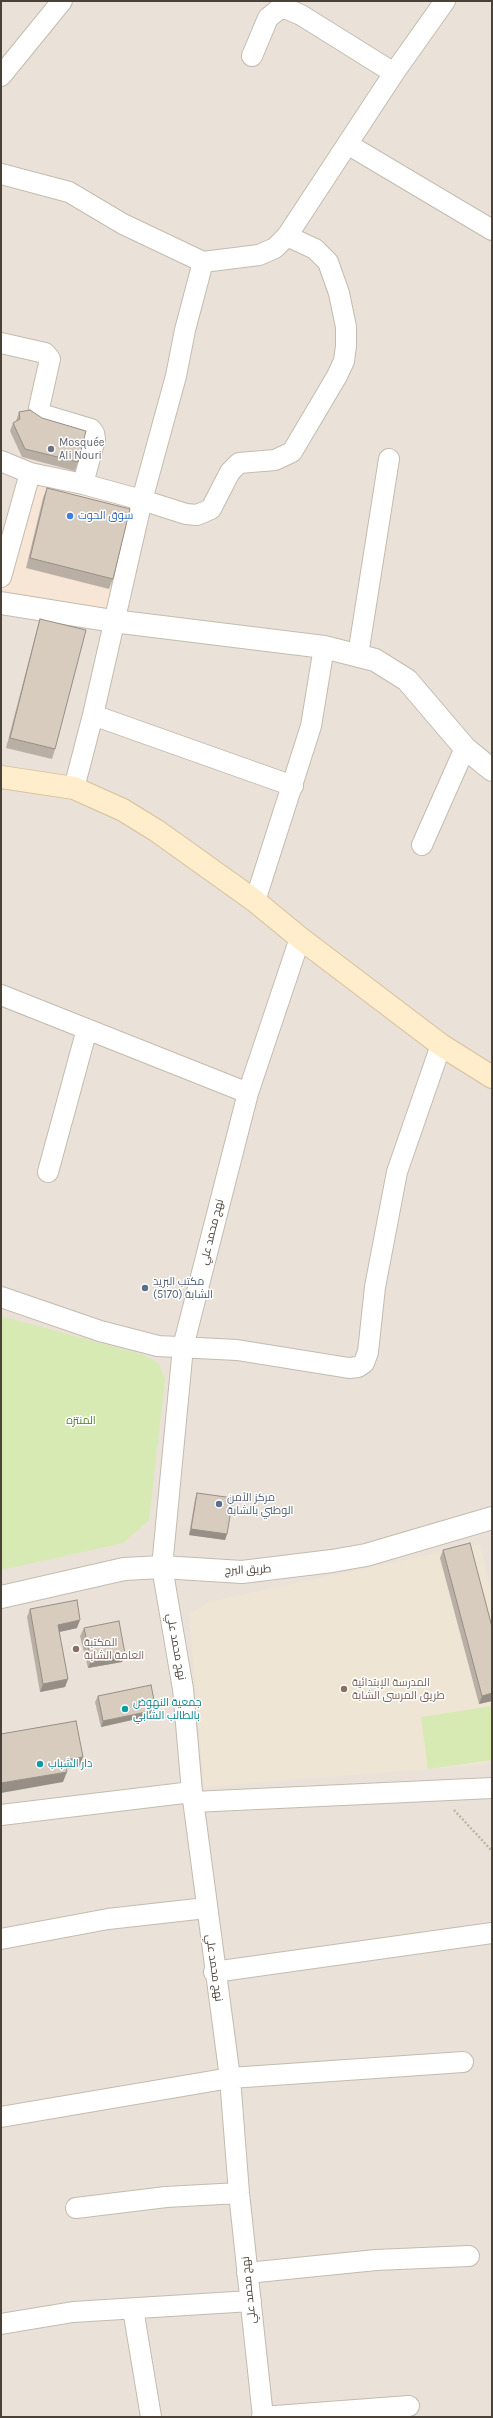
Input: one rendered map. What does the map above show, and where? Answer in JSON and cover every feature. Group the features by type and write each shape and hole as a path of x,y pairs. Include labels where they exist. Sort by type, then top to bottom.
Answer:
{"main road":[{"path":"1,777 74,788 122,810 157,831 255,901 300,938 442,1045 492,1077"}],"street":[{"path":"1,76 62,1"},
{"path":"1,174 68,192 123,224 203,262 259,255 275,248 287,236 394,73 445,1"},
{"path":"252,56 268,18 279,9 286,9 301,15 394,73"},
{"path":"348,145 492,230"},
{"path":"1,461 30,473 83,484 186,514 205,513 216,501 233,467 248,461 275,460 292,452 337,376 344,361 346,327 339,293 328,262 315,249 287,236"},
{"path":"74,788 94,715 113,621 142,500 176,376 185,330 203,262"},
{"path":"1,342 45,353 50,359 39,408 41,414 91,429 94,433 95,439 83,484"},
{"path":"358,655 389,459"},
{"path":"1,577 30,473"},
{"path":"1,603 113,621 324,647 375,660 407,680 465,748 492,770"},
{"path":"255,901 311,726 324,647"},
{"path":"94,715 293,786"},
{"path":"422,846 465,748"},
{"name":"نهج محمد علي","path":"262,2417 239,2193 230,2078 214,1972 192,1797 183,1689 162,1567 183,1347 248,1093 300,938"},
{"path":"1,995 248,1093"},
{"path":"48,1172 87,1029"},
{"path":"1,1297 122,1337 158,1346 237,1350 349,1368 358,1367 364,1363 368,1352 375,1287 397,1172 442,1045"},
{"name":"طريق البرج","path":"1,1597 117,1570 162,1567 242,1572 298,1566 366,1555 492,1518"},
{"path":"1,1815 192,1797 437,1791 492,1788"},
{"path":"1,1939 108,1919 206,1908"},
{"path":"214,1972 492,1933"},
{"path":"1,2117 230,2078 463,2062"},
{"path":"76,2208 166,2197 239,2193"},
{"path":"247,2273 376,2260 469,2256"},
{"path":"1,2324 73,2312 251,2302"},
{"path":"133,2309 151,2417"},
{"path":"262,2417 409,2406"}],"path":[{"path":"437,1791 492,1850"}],"shaded area":[{"path":"1,1 492,1 492,2417 1,2417"},
{"name":"سوق الحوت","path":"21,464 138,491 109,611 1,592 1,540"},
{"name":"المدرسة الإبتدائية طريق المرسى الشابة","path":"480,1544 492,1596 492,1764 204,1787 189,1614 212,1601"}],"green space":[{"name":"المنتزه","path":"1,1316 144,1355 159,1364 165,1379 149,1520 123,1543 1,1570"},
{"path":"492,1706 492,1760 428,1769 421,1717"}],"building":[{"name":"Mosquée Ali Nouri","path":"30,410 42,418 86,431 78,462 25,449 13,423 20,419 19,412"},
{"path":"47,488 130,509 113,579 30,558"},
{"path":"40,619 86,630 55,749 10,738"},
{"path":"197,1493 233,1498 227,1534 191,1529"},
{"path":"470,1543 492,1627 492,1693 482,1696 443,1550"},
{"path":"77,1600 80,1620 58,1625 68,1679 43,1684 30,1609"},
{"path":"119,1621 125,1654 91,1660 84,1628"},
{"name":"جمعية النهوض بالطالب الشابي","path":"151,1685 156,1710 103,1721 98,1696"},
{"name":"دار الشباب","path":"76,1721 83,1757 65,1760 67,1772 1,1783 1,1734"}],"place":[{"name":"Mosquée Ali Nouri","path":"51,449"},
{"name":"سوق الحوت","path":"70,516"},
{"name":"مكتب البريد الشابة (5170)","path":"145,1288"},
{"name":"مركز الأمن الوطني بالشابة","path":"219,1504"},
{"name":"المكتبة العامة الشابة","path":"76,1649"},
{"name":"المدرسة الإبتدائية طريق المرسى الشابة","path":"344,1689"},
{"name":"جمعية النهوض بالطالب الشابي","path":"125,1709"},
{"name":"دار الشباب","path":"40,1764"}]}
